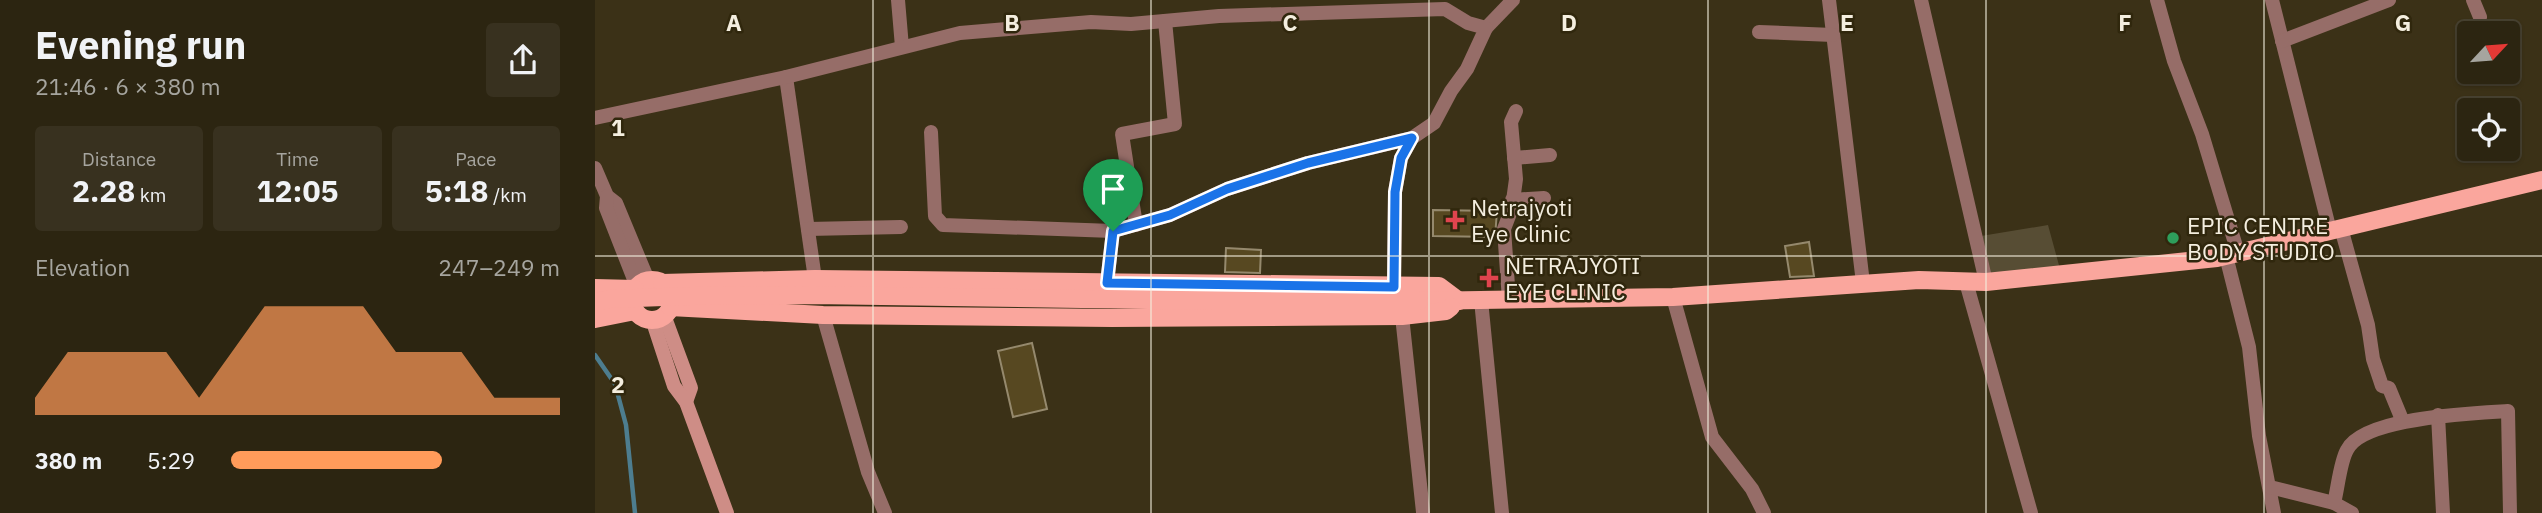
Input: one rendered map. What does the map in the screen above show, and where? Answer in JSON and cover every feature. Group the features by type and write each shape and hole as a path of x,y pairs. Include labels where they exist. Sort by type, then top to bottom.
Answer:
{"main road":[{"path":"595,302 689,296 813,295 1227,301 1459,301 1673,297 1919,280 1986,282 2232,254 2542,180"},
{"path":"595,288 815,279 1439,286 1459,301"},
{"path":"645,285 632,299 635,311 640,316 1402,316 1446,311 1459,301"},
{"path":"645,285 672,297 662,314"},
{"path":"601,318 635,311"},
{"path":"662,314 691,388 686,402 727,513"}],"street":[{"path":"898,0 902,47"},
{"path":"931,132 935,216 943,225 1113,231 1170,215 1227,189 1297,167 1412,138 1434,123 1451,91 1467,69 1486,29 1513,0"},
{"path":"1829,0 1863,283"},
{"path":"1921,0 1986,282"},
{"path":"2157,0 2174,61 2202,134 2232,254 2249,347 2259,436 2274,513"},
{"path":"2272,0 2336,229 2368,325 2373,359 2382,386 2389,388 2403,422"},
{"path":"2282,41 2389,0"},
{"path":"2473,0 2480,18"},
{"path":"595,118 786,77 960,33 1091,22 1131,24 1219,16 1445,9 1468,23 1486,29"},
{"path":"1136,225 1122,134 1175,124 1165,21"},
{"path":"1759,32 1833,35"},
{"path":"786,77 815,279"},
{"path":"1509,300 1504,229 1516,179 1511,121 1516,111"},
{"path":"1394,287 1395,192 1401,158 1412,138"},
{"path":"1514,158 1550,155"},
{"path":"595,169 607,196 606,208 645,285"},
{"path":"1512,200 1544,198"},
{"path":"808,229 901,227"},
{"path":"1107,283 1113,231"},
{"path":"1966,282 2031,513"},
{"path":"1673,297 1712,437 1752,489 1764,513"},
{"path":"1481,300 1503,513"},
{"path":"823,315 868,472 885,513"},
{"path":"1402,316 1423,512"},
{"path":"2334,503 2347,449 2358,437 2403,422 2438,415 2508,411 2510,513"},
{"path":"2438,415 2444,513"},
{"path":"2270,487 2334,503 2352,513"}],"shaded area":[{"path":"2048,225 2060,269 1990,278 1981,236"}],"building":[{"path":"1433,210 1497,211 1495,237 1433,236"},
{"path":"1809,242 1814,276 1790,277 1785,246"},
{"path":"1226,248 1261,250 1260,273 1225,272"},
{"path":"1032,343 1047,409 1013,417 998,351"}],"waterway":[{"path":"595,355 615,384 626,425 635,513"}],"place":[{"name":"Netrajyoti Eye Clinic","path":"1455,220"},
{"name":"EPIC CENTRE BODY STUDIO","path":"2173,238"},
{"name":"NETRAJYOTI EYE CLINIC","path":"1489,278"}],"route":[{"path":"1412,138 1401,158 1395,192 1394,287 1107,283 1113,231 1170,215 1227,189 1308,163 1412,138"}]}
